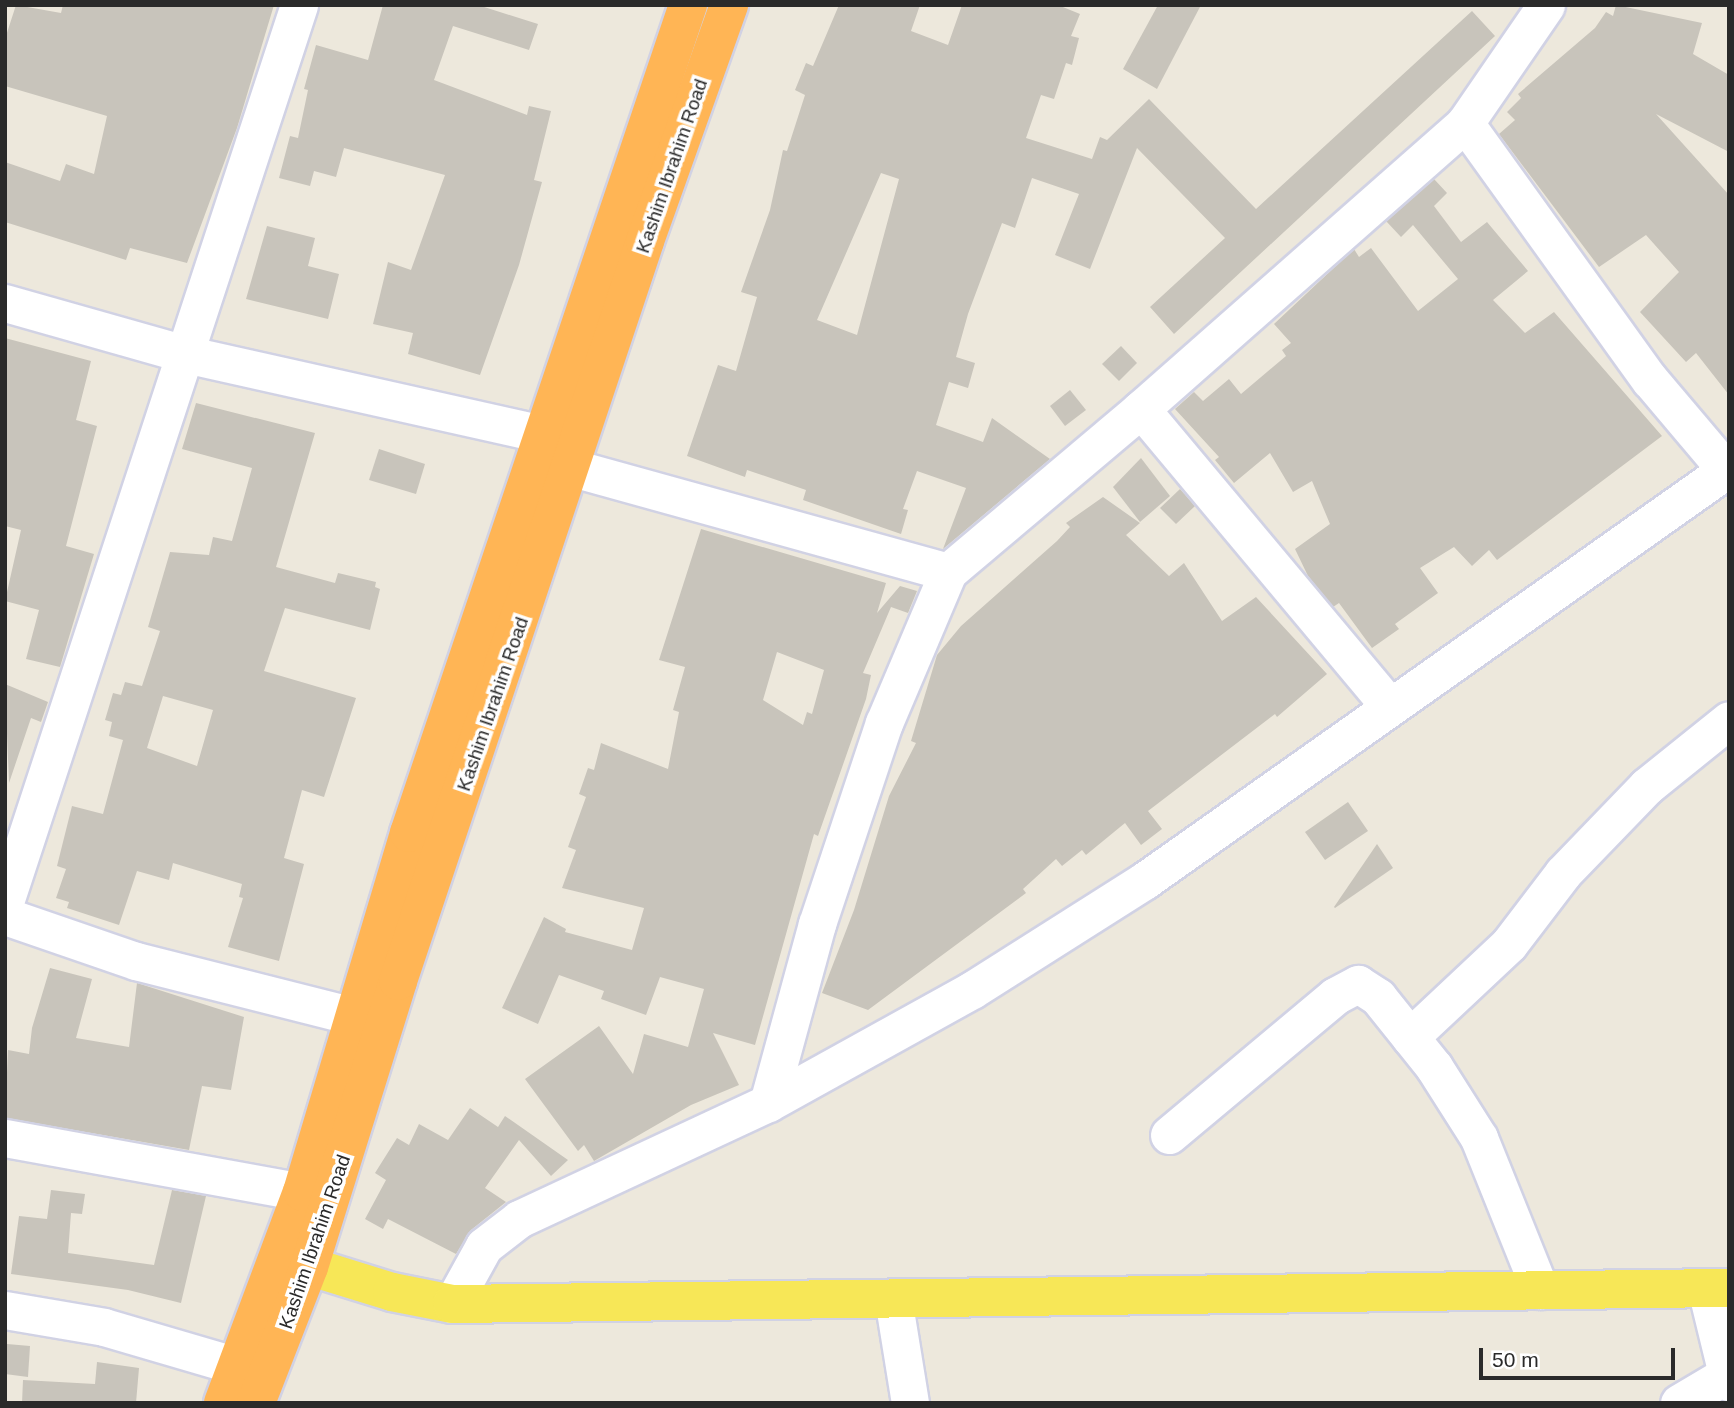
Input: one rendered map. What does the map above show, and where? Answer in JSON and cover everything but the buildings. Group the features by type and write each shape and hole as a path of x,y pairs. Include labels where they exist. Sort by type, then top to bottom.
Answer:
{"highway":[{"name":"Kashim Ibrahim Road","path":"294,1262 302,1192 409,833 688,5"},
{"name":"Kashim Ibrahim Road","path":"223,1403 253,1380 398,981 573,468 645,241 729,5"}],"main road":[{"path":"294,1262 392,1292 452,1304 1718,1288"}],"street":[{"path":"5,902 299,5"},
{"path":"768,1103 817,924 884,723 948,572 1141,409 1465,123 1546,5"},
{"path":"452,1304 484,1246 519,1219 768,1103 972,990 1144,881 1727,469 1650,380 1465,123"},
{"path":"5,303 185,355 545,435"},
{"path":"1141,409 1389,706"},
{"path":"573,468 948,572"},
{"path":"1410,1037 1509,944 1563,873 1647,786 1729,720"},
{"path":"5,916 136,961 354,1016"},
{"path":"1169,1135 1335,996 1359,984 1378,997 1410,1037 1479,1138 1540,1290"},
{"path":"5,1138 302,1192"},
{"path":"1679,1403 1727,1379 1718,1288"},
{"path":"893,1298 910,1403"},
{"path":"5,1311 104,1327 253,1380"}]}
